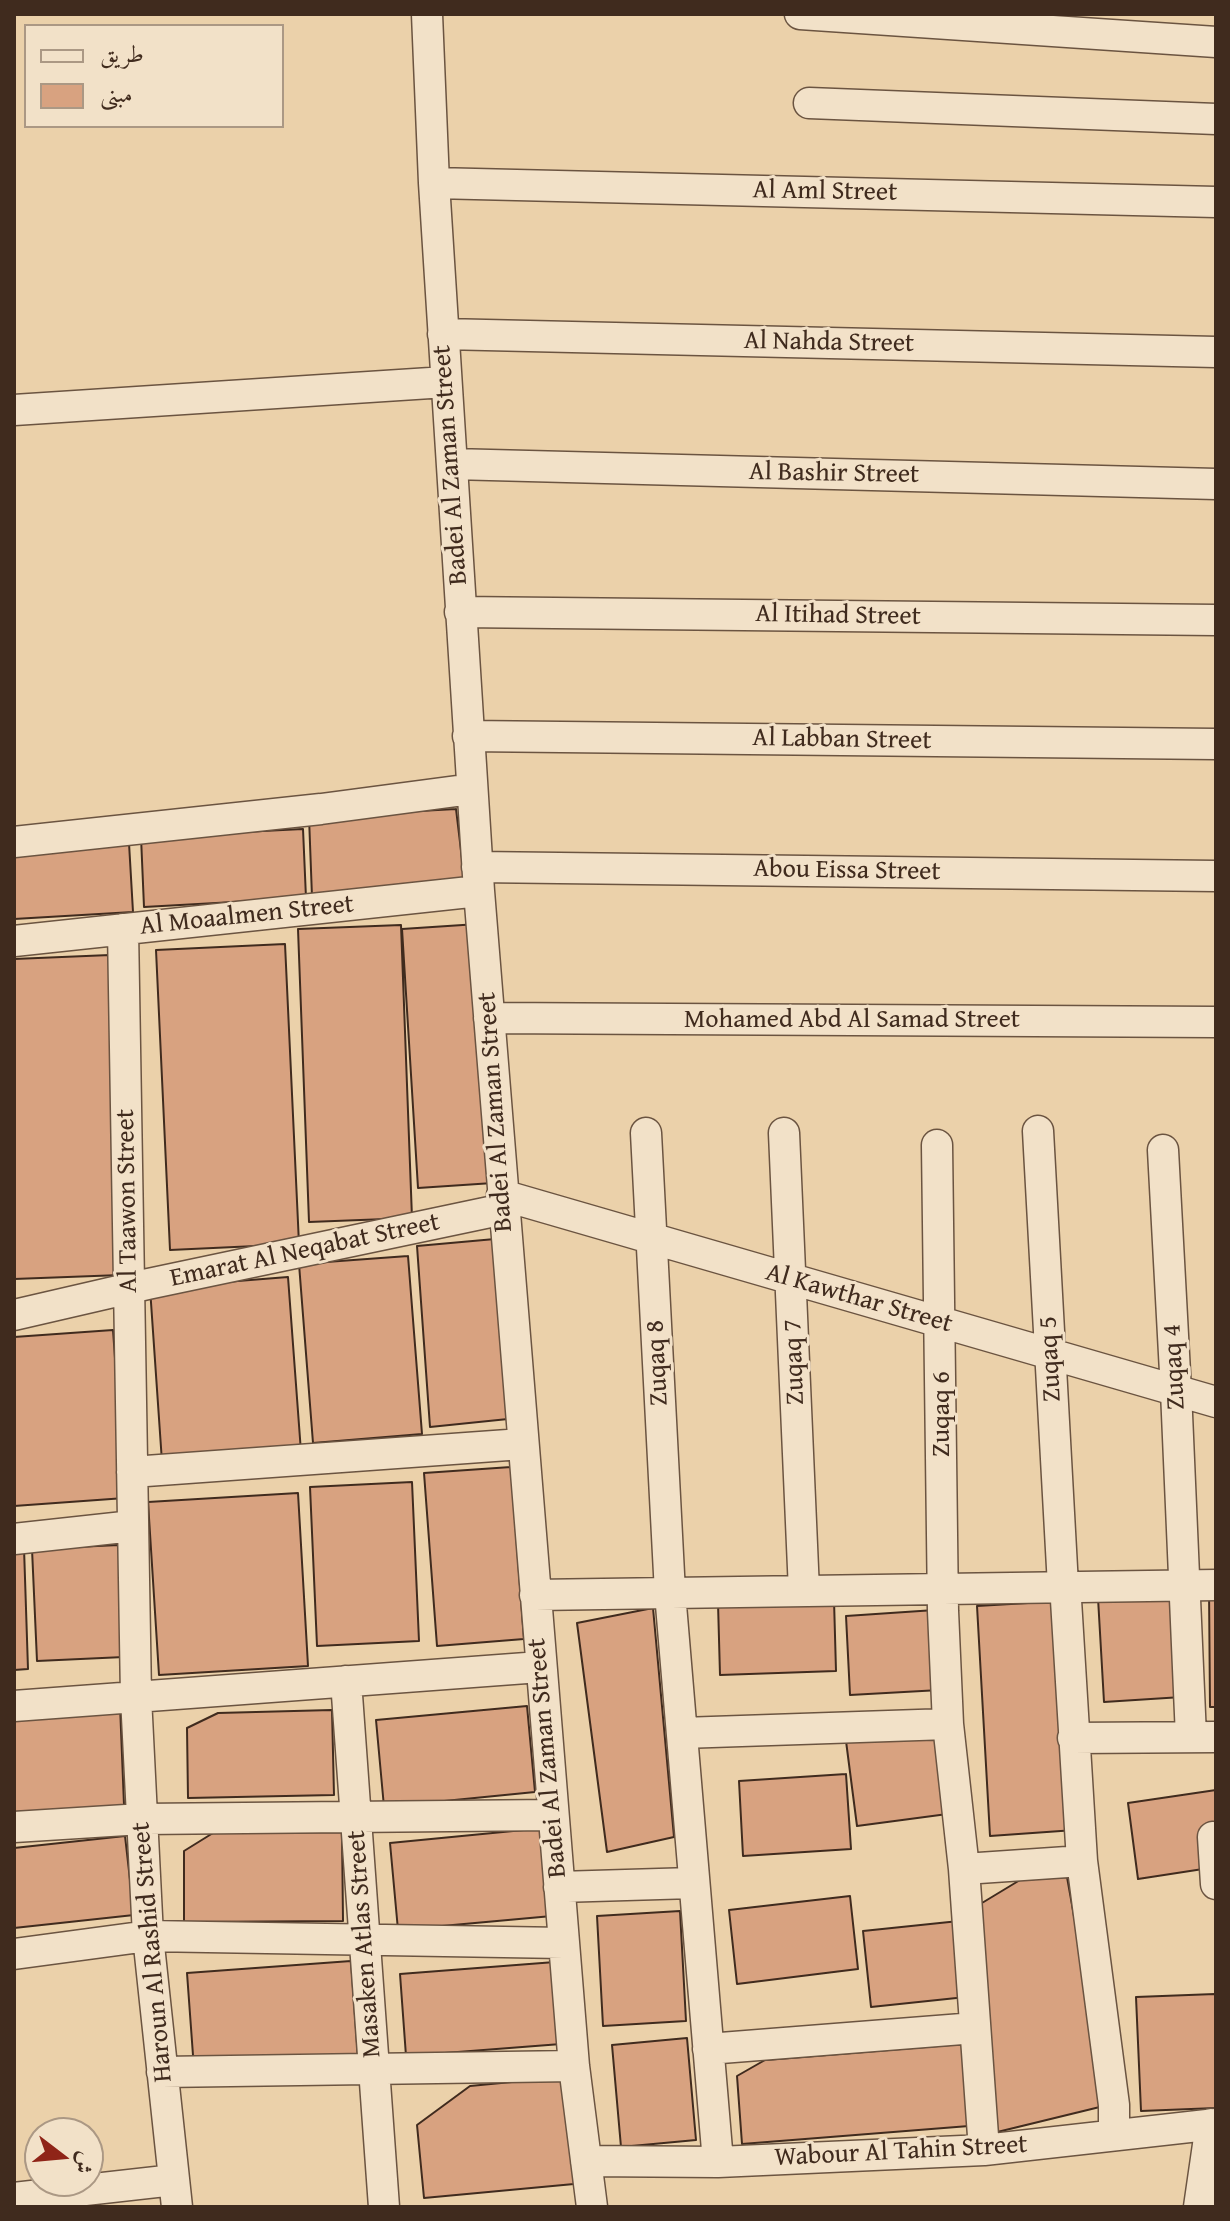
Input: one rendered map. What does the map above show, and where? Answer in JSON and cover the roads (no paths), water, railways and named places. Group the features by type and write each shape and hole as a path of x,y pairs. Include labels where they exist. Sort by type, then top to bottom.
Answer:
{"street":[{"name":"Badei Al Zaman Street","path":"427,14 434,183 478,879 563,1943 574,2066 592,2207"},
{"path":"800,14 1216,42"},
{"path":"809,103 1216,119"},
{"name":"Al Aml Street","path":"434,183 1216,202"},
{"name":"Al Nahda Street","path":"443,334 1216,352"},
{"path":"14,410 446,382"},
{"name":"Al Bashir Street","path":"452,464 1216,484"},
{"name":"Al Itihad Street","path":"460,612 1216,620"},
{"name":"Al Labban Street","path":"468,736 1216,744"},
{"path":"14,842 321,809 472,789"},
{"name":"Abou Eissa Street","path":"478,879 1216,876"},
{"name":"Al Moaalmen Street","path":"14,941 123,929 478,879"},
{"name":"Al Taawon Street","path":"123,929 136,1697"},
{"name":"Mohamed Abd Al Samad Street","path":"489,1018 1216,1022"},
{"name":"Zuqaq 5","path":"1038,1131 1063,1586 1082,1861 1114,2105 1114,2134"},
{"name":"Zuqaq 8","path":"646,1133 670,1593 718,2162"},
{"name":"Zuqaq 7","path":"784,1133 804,1591"},
{"name":"Zuqaq 6","path":"937,1145 943,1588 948,1724 964,1869 984,2150"},
{"name":"Zuqaq 4","path":"1163,1150 1183,1584 1204,1737"},
{"name":"Emarat Al Neqabat Street","path":"14,1315 503,1202"},
{"name":"Al Kawthar Street","path":"503,1202 651,1238 1216,1402"},
{"path":"132,1472 522,1444"},
{"path":"14,1539 133,1526"},
{"path":"535,1595 1216,1585"},
{"path":"14,1706 540,1667"},
{"name":"Masaken Atlas Street","path":"346,1681 384,2207"},
{"name":"Haroun Al Rashid Street","path":"136,1697 148,1936 176,2193"},
{"path":"682,1733 948,1724"},
{"path":"1073,1738 1204,1737"},
{"path":"14,1827 142,1819 553,1815"},
{"path":"1213,1837 1216,1884"},
{"path":"964,1869 1082,1861"},
{"path":"559,1887 693,1883"},
{"path":"14,1954 148,1936 563,1943"},
{"path":"708,2049 975,2028"},
{"path":"162,2072 574,2066"},
{"path":"1199,2207 1213,2124"},
{"name":"Wabour Al Tahin Street","path":"586,2161 718,2162 984,2150 1213,2124"},
{"path":"14,2198 176,2193"}]}
